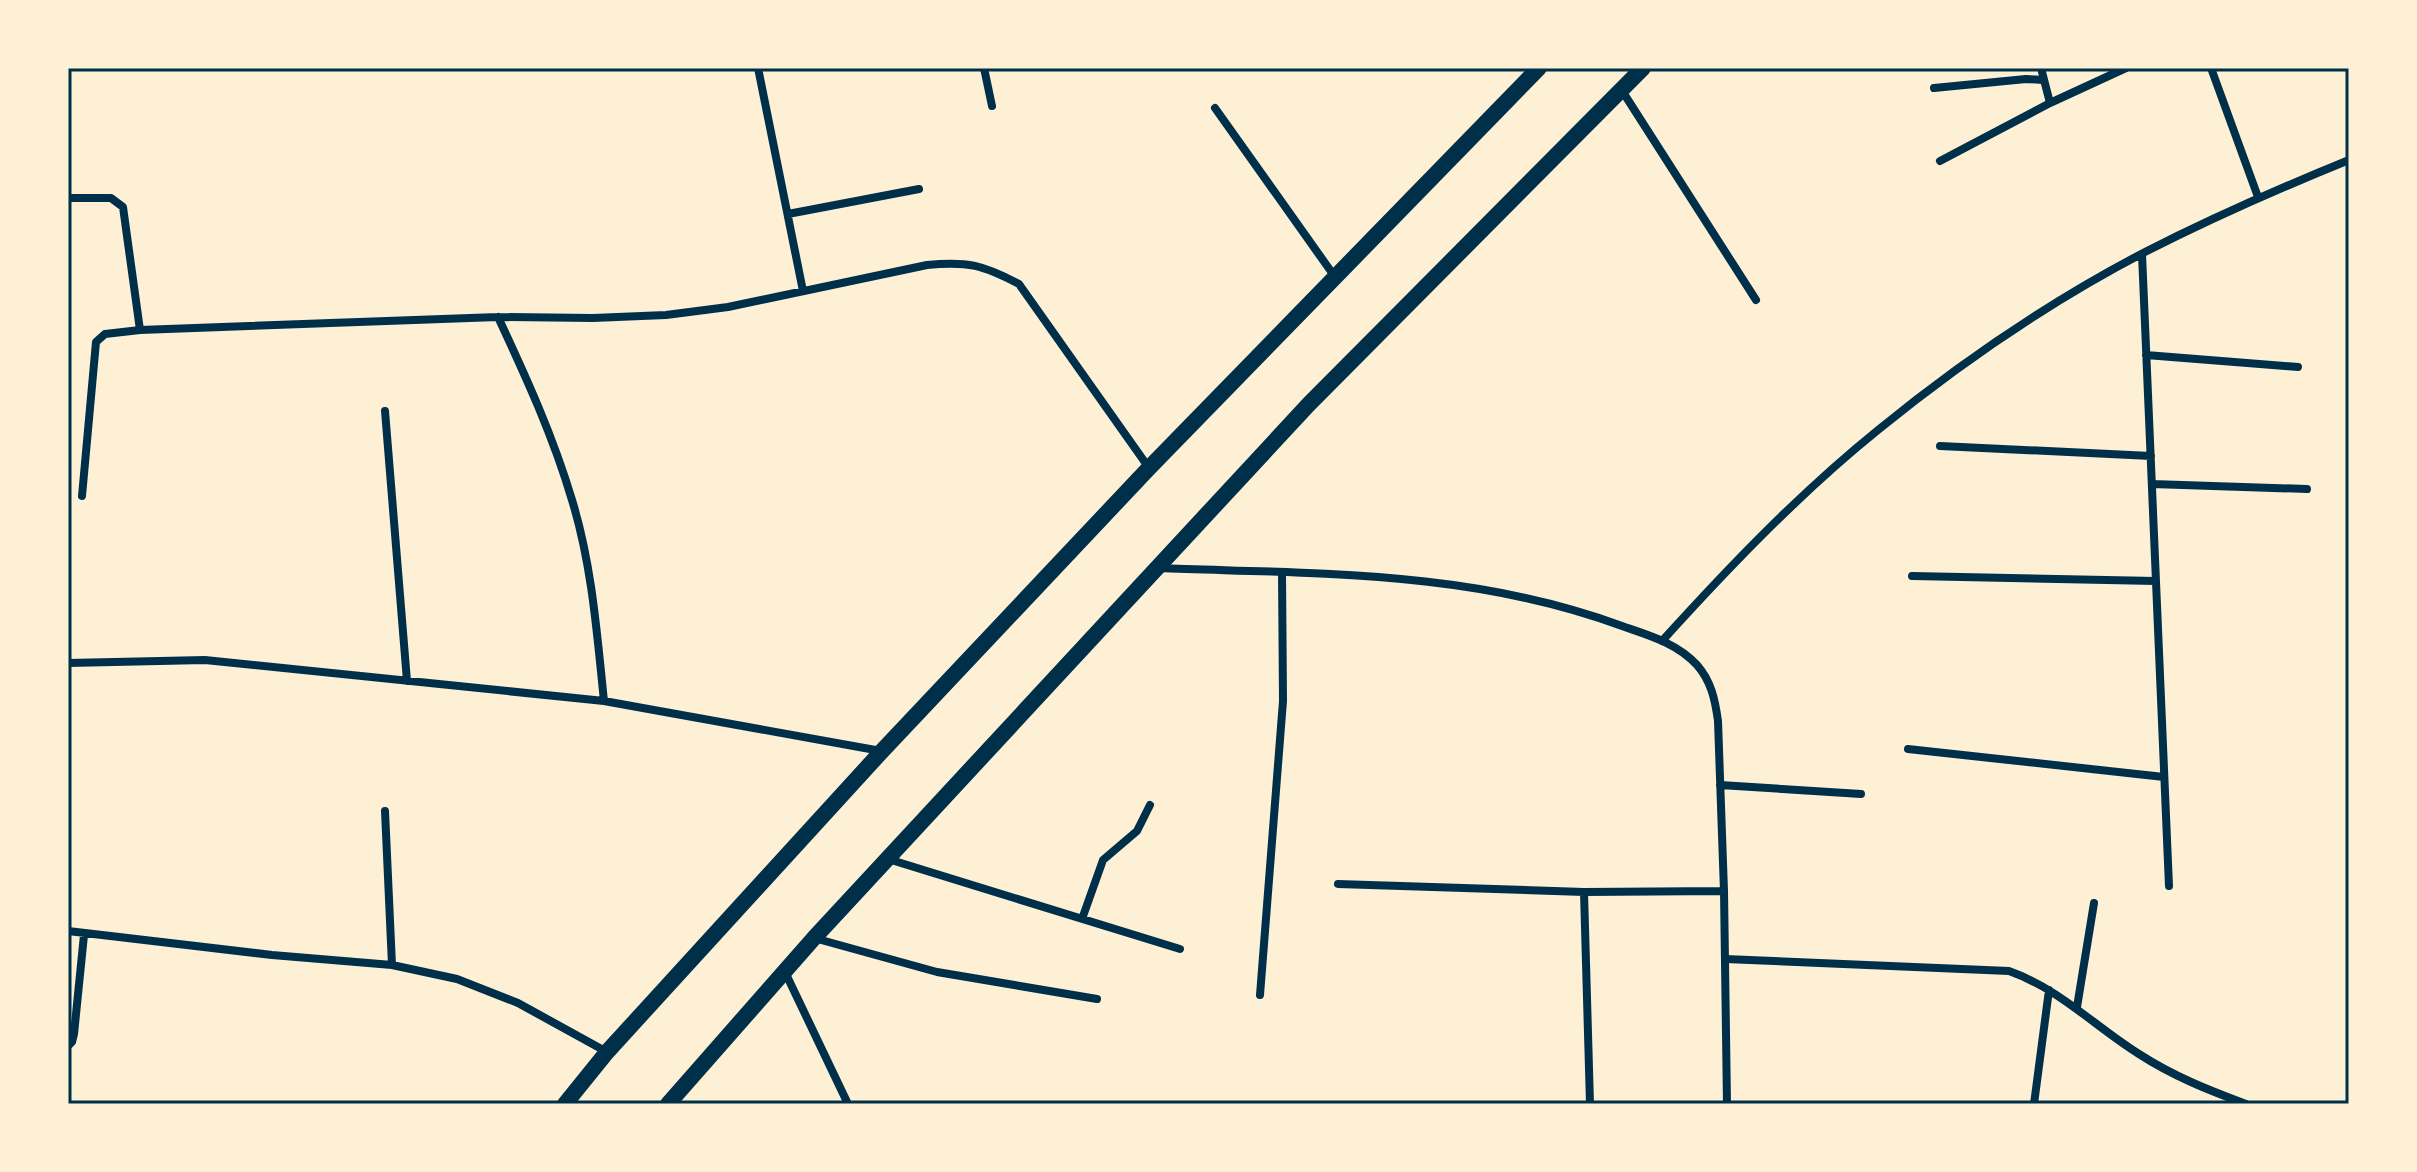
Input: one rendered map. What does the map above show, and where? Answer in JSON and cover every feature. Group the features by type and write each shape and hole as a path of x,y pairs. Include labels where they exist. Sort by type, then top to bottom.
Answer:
{"main road":[{"path":"565,1104 607,1052 882,751 1149,468 1539,68"},
{"path":"668,1104 814,938 1319,394 1643,68"}],"street":[{"path":"758,68 803,291"},
{"path":"984,68 992,106"},
{"path":"2041,68 2050,103"},
{"path":"1940,161 2050,103 2126,68"},
{"path":"2211,68 2258,197"},
{"path":"1934,88 2043,80"},
{"path":"1621,89 1756,300"},
{"path":"1215,108 1335,277"},
{"path":"1662,641 1723,574 1798,500 1878,430 1963,366 2050,307 2142,254 2258,197 2349,160"},
{"path":"788,214 919,189"},
{"path":"68,198 111,198 123,207 140,330"},
{"path":"2142,254 2169,886"},
{"path":"82,496 96,342 105,334 140,330 498,317 666,315 728,307 927,265 959,262 990,269 1019,284 1149,468"},
{"path":"498,317 541,407 573,502 594,600 604,701"},
{"path":"2146,355 2298,367"},
{"path":"385,411 407,681"},
{"path":"1940,446 2151,456"},
{"path":"2152,484 2307,489"},
{"path":"1158,568 1390,576 1460,584 1596,616 1662,641 1680,650 1696,664 1708,680 1715,700 1724,891 1727,1104"},
{"path":"1260,995 1283,701 1282,572"},
{"path":"1912,576 2156,581"},
{"path":"68,663 205,660 604,701 882,751"},
{"path":"1908,749 2164,777"},
{"path":"1720,785 1861,794"},
{"path":"1082,919 1103,860 1137,831 1150,805"},
{"path":"385,811 392,965"},
{"path":"887,859 1180,949"},
{"path":"1338,884 1584,892 1724,891"},
{"path":"1584,892 1590,1104"},
{"path":"2077,1007 2094,903"},
{"path":"68,931 272,955 392,965 457,979 518,1003 607,1052"},
{"path":"68,1046 74,1034 84,935"},
{"path":"814,938 937,972 1097,999"},
{"path":"1725,959 2009,971 2030,979 2077,1007 2128,1047 2172,1073 2206,1090 2246,1104"},
{"path":"784,971 848,1104"},
{"path":"2034,1104 2049,990"}]}
